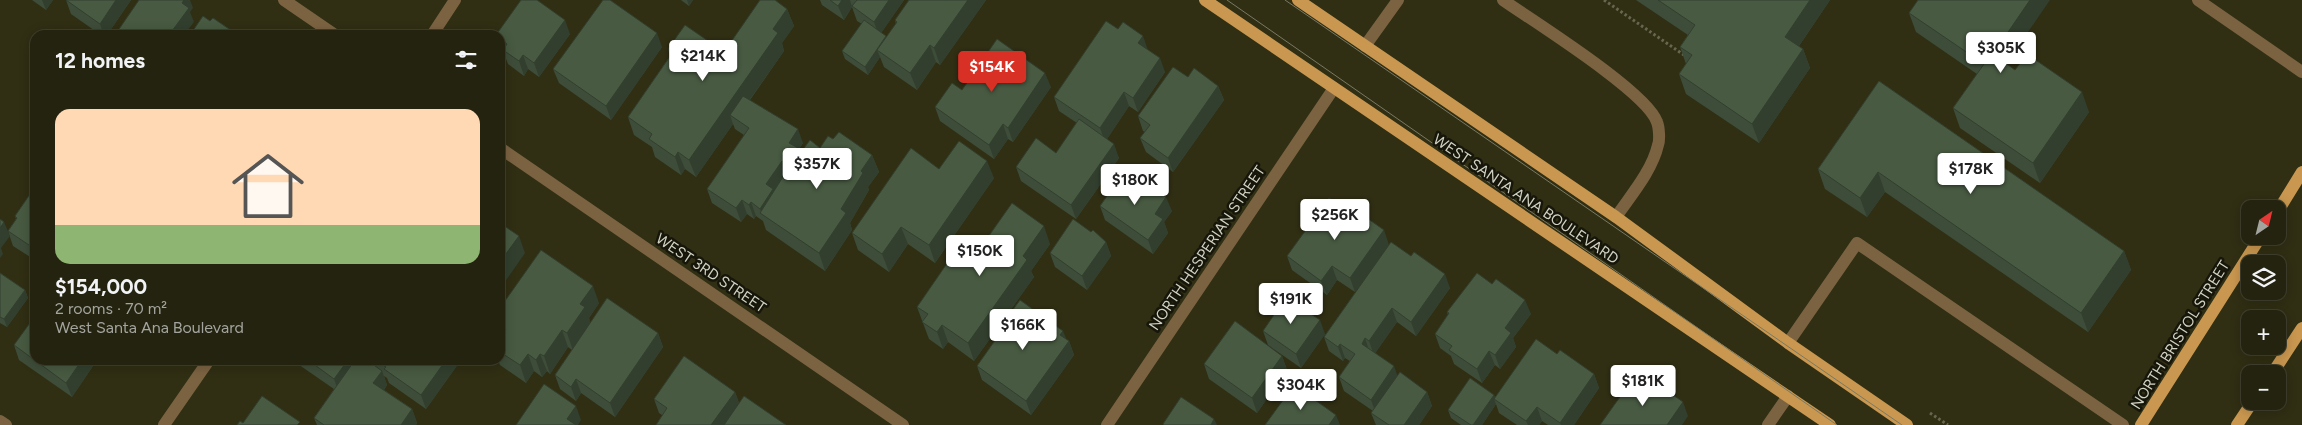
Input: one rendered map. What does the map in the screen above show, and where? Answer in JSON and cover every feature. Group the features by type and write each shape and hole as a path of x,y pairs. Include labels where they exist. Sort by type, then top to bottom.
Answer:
{"main road":[{"name":"WEST SANTA ANA BOULEVARD","path":"1205,0 1830,425"},
{"path":"1298,0 1616,217 1788,343 1906,425"},
{"path":"2284,200 2302,172"},
{"name":"NORTH BRISTOL STREET","path":"2141,425 2255,245"},
{"path":"2278,365 2302,328"},
{"path":"2237,425 2247,410"}],"street":[{"path":"284,0 328,30"},
{"path":"435,30 455,0"},
{"path":"1365,46 1398,0"},
{"path":"1503,0 1613,77 1643,102 1657,122 1659,144 1645,174 1616,217"},
{"path":"2198,0 2302,72"},
{"name":"NORTH HESPERIAN STREET","path":"1107,425 1334,88"},
{"name":"WEST 3RD STREET","path":"505,151 903,425"},
{"path":"1788,343 1857,243 2123,425"},
{"path":"164,425 206,365"},
{"path":"1768,425 1788,396"},
{"path":"0,421 6,425"}],"path":[{"path":"1604,0 1684,55"}],"building":[{"path":"66,0 116,0 100,24"},
{"path":"139,0 184,0 182,3 189,8 173,30 118,30"},
{"path":"521,0 537,0 565,20 534,63 523,55 519,61 505,51 507,44 505,43 505,30 500,30"},
{"path":"603,0 610,0 657,33 606,106 553,69"},
{"path":"760,0 775,0 787,9 773,29 778,33 689,160 678,152 675,157 649,139 652,134 628,117 673,52 668,49 685,25 724,52"},
{"path":"830,0 842,0 838,6"},
{"path":"857,0 889,0 874,22 852,6"},
{"path":"909,0 968,0 934,48 930,45 910,73 877,50 897,22 895,20"},
{"path":"1658,0 1810,0 1785,37 1803,49 1752,124 1679,74 1692,55 1680,47 1695,25"},
{"path":"1918,0 2030,0 1993,54 2015,70 2027,54 2082,92 2033,163 1953,108 1984,64 1909,13"},
{"path":"203,16 210,21 213,18 231,30 193,30"},
{"path":"864,20 886,36 865,67 842,51"},
{"path":"1106,21 1118,29 1123,22 1143,36 1138,43 1160,58 1133,98 1124,92 1100,128 1054,97"},
{"path":"997,39 1045,73 1008,128 1003,124 989,145 935,107 952,83 962,90"},
{"path":"1173,67 1188,77 1194,68 1218,86 1168,158 1140,138 1150,125 1138,116"},
{"path":"1879,81 2124,251 2081,313 1878,172 1860,198 1818,169"},
{"path":"743,96 798,129 789,143 800,149 789,166 782,161 766,184 773,189 760,209 751,202 749,205 742,200 736,208 707,189 749,128 730,115"},
{"path":"1079,119 1114,144 1071,205 1016,167 1036,138 1056,153"},
{"path":"839,132 872,155 861,171 863,173 841,209 846,213 819,253 760,213 795,158 810,140 820,148 828,136 833,139"},
{"path":"959,141 987,161 929,245 901,227 882,254 852,233 911,148 939,169"},
{"path":"1128,173 1166,197 1155,214 1163,219 1148,240 1100,206 1114,186 1117,188"},
{"path":"30,194 30,246 8,231 17,218 15,216"},
{"path":"1329,198 1351,214 1354,209 1384,230 1350,278 1332,266 1321,281 1287,256"},
{"path":"1012,203 1044,226 1023,256 1027,260 968,343 942,325 937,332 922,322 928,314 917,307 959,246 974,257"},
{"path":"0,219 4,222 0,228"},
{"path":"1073,219 1091,232 1093,230 1106,242 1082,276 1050,253"},
{"path":"505,226 519,236 505,255"},
{"path":"1391,242 1411,256 1414,252 1445,274 1411,322 1392,308 1369,341 1365,338 1362,344 1394,366 1371,400 1339,377 1355,354 1340,344 1338,347 1324,337"},
{"path":"541,250 593,286 580,304 585,307 567,333 562,330 544,356 540,354 536,360 528,354 520,365 505,355 505,301"},
{"path":"0,273 25,290 4,319 0,317"},
{"path":"1477,273 1492,284 1496,279 1525,300 1505,328 1511,333 1495,355 1489,351 1477,369 1449,350 1452,346 1435,334 1449,313 1447,312"},
{"path":"1286,297 1320,320 1296,354 1263,331"},
{"path":"607,298 658,333 610,403 576,379 571,387 555,375"},
{"path":"1020,300 1063,331 1060,335 1069,341 1026,401 977,366 996,339 993,337"},
{"path":"1235,321 1282,356 1252,398 1204,364"},
{"path":"30,323 30,357 14,345"},
{"path":"1536,339 1557,354 1560,350 1594,374 1560,423 1537,407 1526,421 1494,399"},
{"path":"684,356 735,392 711,425 656,425 667,408 654,399"},
{"path":"41,365 79,365 66,383"},
{"path":"315,365 344,365 334,379"},
{"path":"351,365 374,365 382,371 373,383 412,409 401,425 324,425 314,418"},
{"path":"383,365 442,365 421,395 384,369 386,367"},
{"path":"1400,372 1427,392 1404,425 1389,425 1371,413"},
{"path":"1470,378 1494,395 1473,425 1448,410"},
{"path":"1632,380 1649,392 1656,383 1683,402 1667,425 1600,425"},
{"path":"544,384 576,406 567,419 576,425 516,425"},
{"path":"1294,385 1336,415 1329,425 1265,425"},
{"path":"262,396 300,422 297,425 237,425 240,421 243,423"},
{"path":"744,396 786,425 724,425"},
{"path":"1181,397 1214,419 1211,425 1164,425"}],"tram line":[{"path":"1227,0 1837,425"},
{"path":"1285,0 1902,425"}]}
